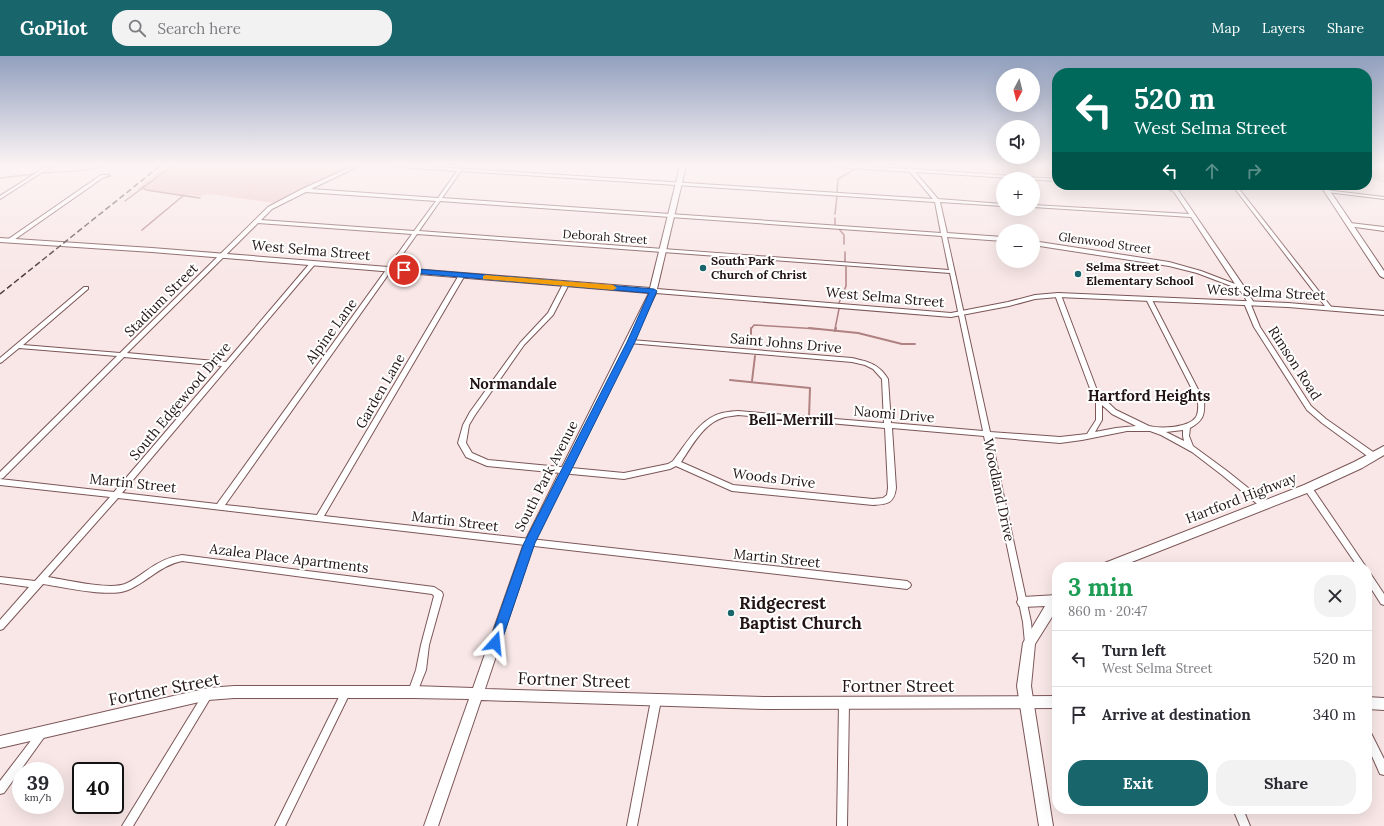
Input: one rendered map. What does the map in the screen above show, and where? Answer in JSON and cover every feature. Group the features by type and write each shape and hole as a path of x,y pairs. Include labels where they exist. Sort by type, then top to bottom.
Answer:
{"main road":[{"name":"Hartford Highway","path":"1119,562 1308,488 1384,450"},
{"path":"1022,602 1052,600"},
{"path":"1030,643 1052,607"},
{"name":"Woodland Drive","path":"1030,643 1024,675 1026,702 1046,826"}],"street":[{"path":"9,241 65,202"},
{"name":"Stadium Street","path":"0,476 257,221 274,205 280,202"},
{"name":"Alpine Lane","path":"220,506 437,202"},
{"path":"466,202 996,238"},
{"name":"South Park Avenue","path":"431,826 478,694 529,543 631,342 654,291 675,202"},
{"name":"Woodland Drive","path":"937,202 1030,643"},
{"path":"952,202 996,205"},
{"name":"Rimson Road","path":"1183,202 1242,288 1257,327 1310,408 1324,421 1374,456"},
{"path":"1247,202 1330,308"},
{"path":"1334,202 1384,276"},
{"path":"1040,206 1193,216"},
{"name":"Deborah Street","path":"257,221 952,272"},
{"path":"1350,225 1384,229"},
{"name":"West Selma Street","path":"0,240 314,263 951,315 1009,304 1035,297 1058,295 1249,303 1384,313"},
{"name":"Glenwood Street","path":"1040,244 1169,264 1199,272 1242,288"},
{"name":"South Edgewood Drive","path":"0,626 118,494 314,263"},
{"name":"Garden Lane","path":"319,518 462,275"},
{"path":"566,284 551,314 522,344 472,414 466,425 462,443 469,455 487,463 624,476 654,471 676,463"},
{"path":"0,361 86,288"},
{"path":"1058,295 1093,388 1100,400 1122,417 1174,439 1190,449 1264,505"},
{"path":"1149,299 1201,401 1201,414 1187,427 1186,436 1190,449"},
{"name":"Saint Johns Drive","path":"631,342 852,360 869,364 880,370 885,379 888,426"},
{"path":"17,346 228,364"},
{"path":"1090,435 1099,420 1100,400"},
{"name":"Naomi Drive","path":"676,463 705,425 716,418 730,414 1060,440 1078,439 1110,430 1151,430 1187,427"},
{"name":"Woods Drive","path":"676,463 724,486 732,488 881,502 888,499 892,493 888,426"},
{"name":"Martin Street","path":"0,482 118,494 529,543 907,585"},
{"path":"1308,488 1359,562"},
{"name":"Azalea Place Apartments","path":"39,582 121,589 166,562 174,558 182,558 434,591 439,595 425,645 421,670 413,692"},
{"path":"0,580 39,582"},
{"path":"1372,582 1384,600"},
{"path":"280,826 346,692"},
{"name":"Fortner Street","path":"0,742 208,694 413,692 656,700 844,703 1052,702"},
{"path":"127,826 208,694"},
{"path":"632,826 656,700"},
{"path":"842,826 844,703"},
{"path":"1372,703 1384,704"},
{"path":"0,789 42,733"},
{"path":"1372,745 1384,770"},
{"path":"1240,814 1245,826"}],"waterway":[{"path":"142,230 176,202"},
{"path":"835,214 836,202"},
{"path":"835,218 835,225"},
{"path":"839,229 844,235 844,244"},
{"path":"845,252 845,262"},
{"path":"839,303 846,286 846,267"},
{"path":"835,329 839,309"},
{"path":"751,329 754,325 818,329"},
{"path":"809,328 818,329"},
{"path":"751,329 751,334"},
{"path":"818,329 835,331"},
{"path":"835,331 858,333 902,344 915,344"},
{"path":"752,381 755,356"},
{"path":"730,380 810,388 809,417"}],"railway":[{"path":"0,294 115,202"}],"slow traffic":[{"path":"486,277 613,288"}],"place":[{"name":"South Park Church of Christ","path":"703,268"},
{"name":"Selma Street Elementary School","path":"1078,274"},
{"name":"Ridgecrest Baptist Church","path":"731,613"}],"district":[{"name":"Normandale","path":"513,384"},
{"name":"Hartford Heights","path":"1149,396"},
{"name":"Bell-Merrill","path":"791,420"}],"route":[{"path":"404,270 654,291 631,342 529,543 495,643"}]}
